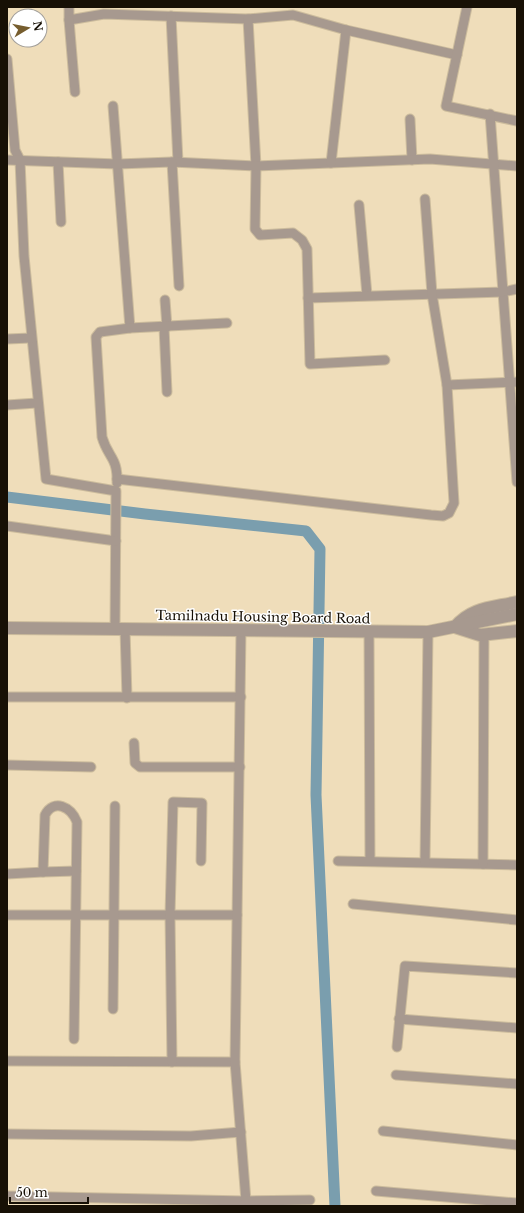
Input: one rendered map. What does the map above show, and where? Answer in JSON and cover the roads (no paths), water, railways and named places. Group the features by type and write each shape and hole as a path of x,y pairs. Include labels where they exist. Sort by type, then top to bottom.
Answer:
{"street":[{"path":"69,7 75,92"},
{"path":"467,7 446,106 490,114 517,121"},
{"path":"69,20 104,14 248,19 293,16 346,30 457,55"},
{"path":"171,16 180,286"},
{"path":"248,19 256,166 255,229 260,235 294,233 302,240 307,250 310,364 385,360"},
{"path":"331,163 346,30"},
{"path":"7,58 15,150 20,160 24,256 37,402 46,479 116,495"},
{"path":"113,106 130,328"},
{"path":"490,114 503,292 513,382 517,482"},
{"path":"410,119 412,160"},
{"path":"7,160 118,164 175,162 256,166 430,159 517,166"},
{"path":"58,162 61,222"},
{"path":"117,479 443,516 449,514 454,503 447,385 432,294 425,199"},
{"path":"359,205 367,295"},
{"path":"308,298 503,292 517,289"},
{"path":"165,300 167,392"},
{"path":"127,698 120,629 116,541 116,467 114,459 105,447 102,437 96,337 100,332 130,328 227,323"},
{"path":"7,339 31,338"},
{"path":"447,385 513,382"},
{"path":"7,405 37,402"},
{"path":"7,526 116,541"},
{"path":"517,602 475,611 463,618 455,627 473,634 484,635 517,631"},
{"name":"Tamilnadu Housing Board Road","path":"7,628 428,632 517,614"},
{"path":"242,630 235,1062 246,1203"},
{"path":"369,632 370,862"},
{"path":"425,862 428,632"},
{"path":"483,864 484,635"},
{"path":"7,697 241,697"},
{"path":"134,743 135,763 140,767 240,767"},
{"path":"7,765 91,767"},
{"path":"172,1062 170,915 173,802 202,803 202,861"},
{"path":"113,1009 112,914 114,806"},
{"path":"43,872 45,815 47,810 59,807 67,808 72,811 77,822 74,1039"},
{"path":"338,861 517,865"},
{"path":"7,874 76,871"},
{"path":"353,904 517,920"},
{"path":"7,915 237,915"},
{"path":"397,1047 404,968 406,966 517,973"},
{"path":"399,1019 517,1028"},
{"path":"7,1061 235,1062"},
{"path":"396,1075 517,1084"},
{"path":"383,1131 517,1145"},
{"path":"7,1134 191,1136 241,1132"},
{"path":"376,1191 517,1203"},
{"path":"7,1196 188,1203 246,1203 310,1200"}],"waterway":[{"path":"7,497 145,514 306,531 320,549 316,795 335,1206"}]}
